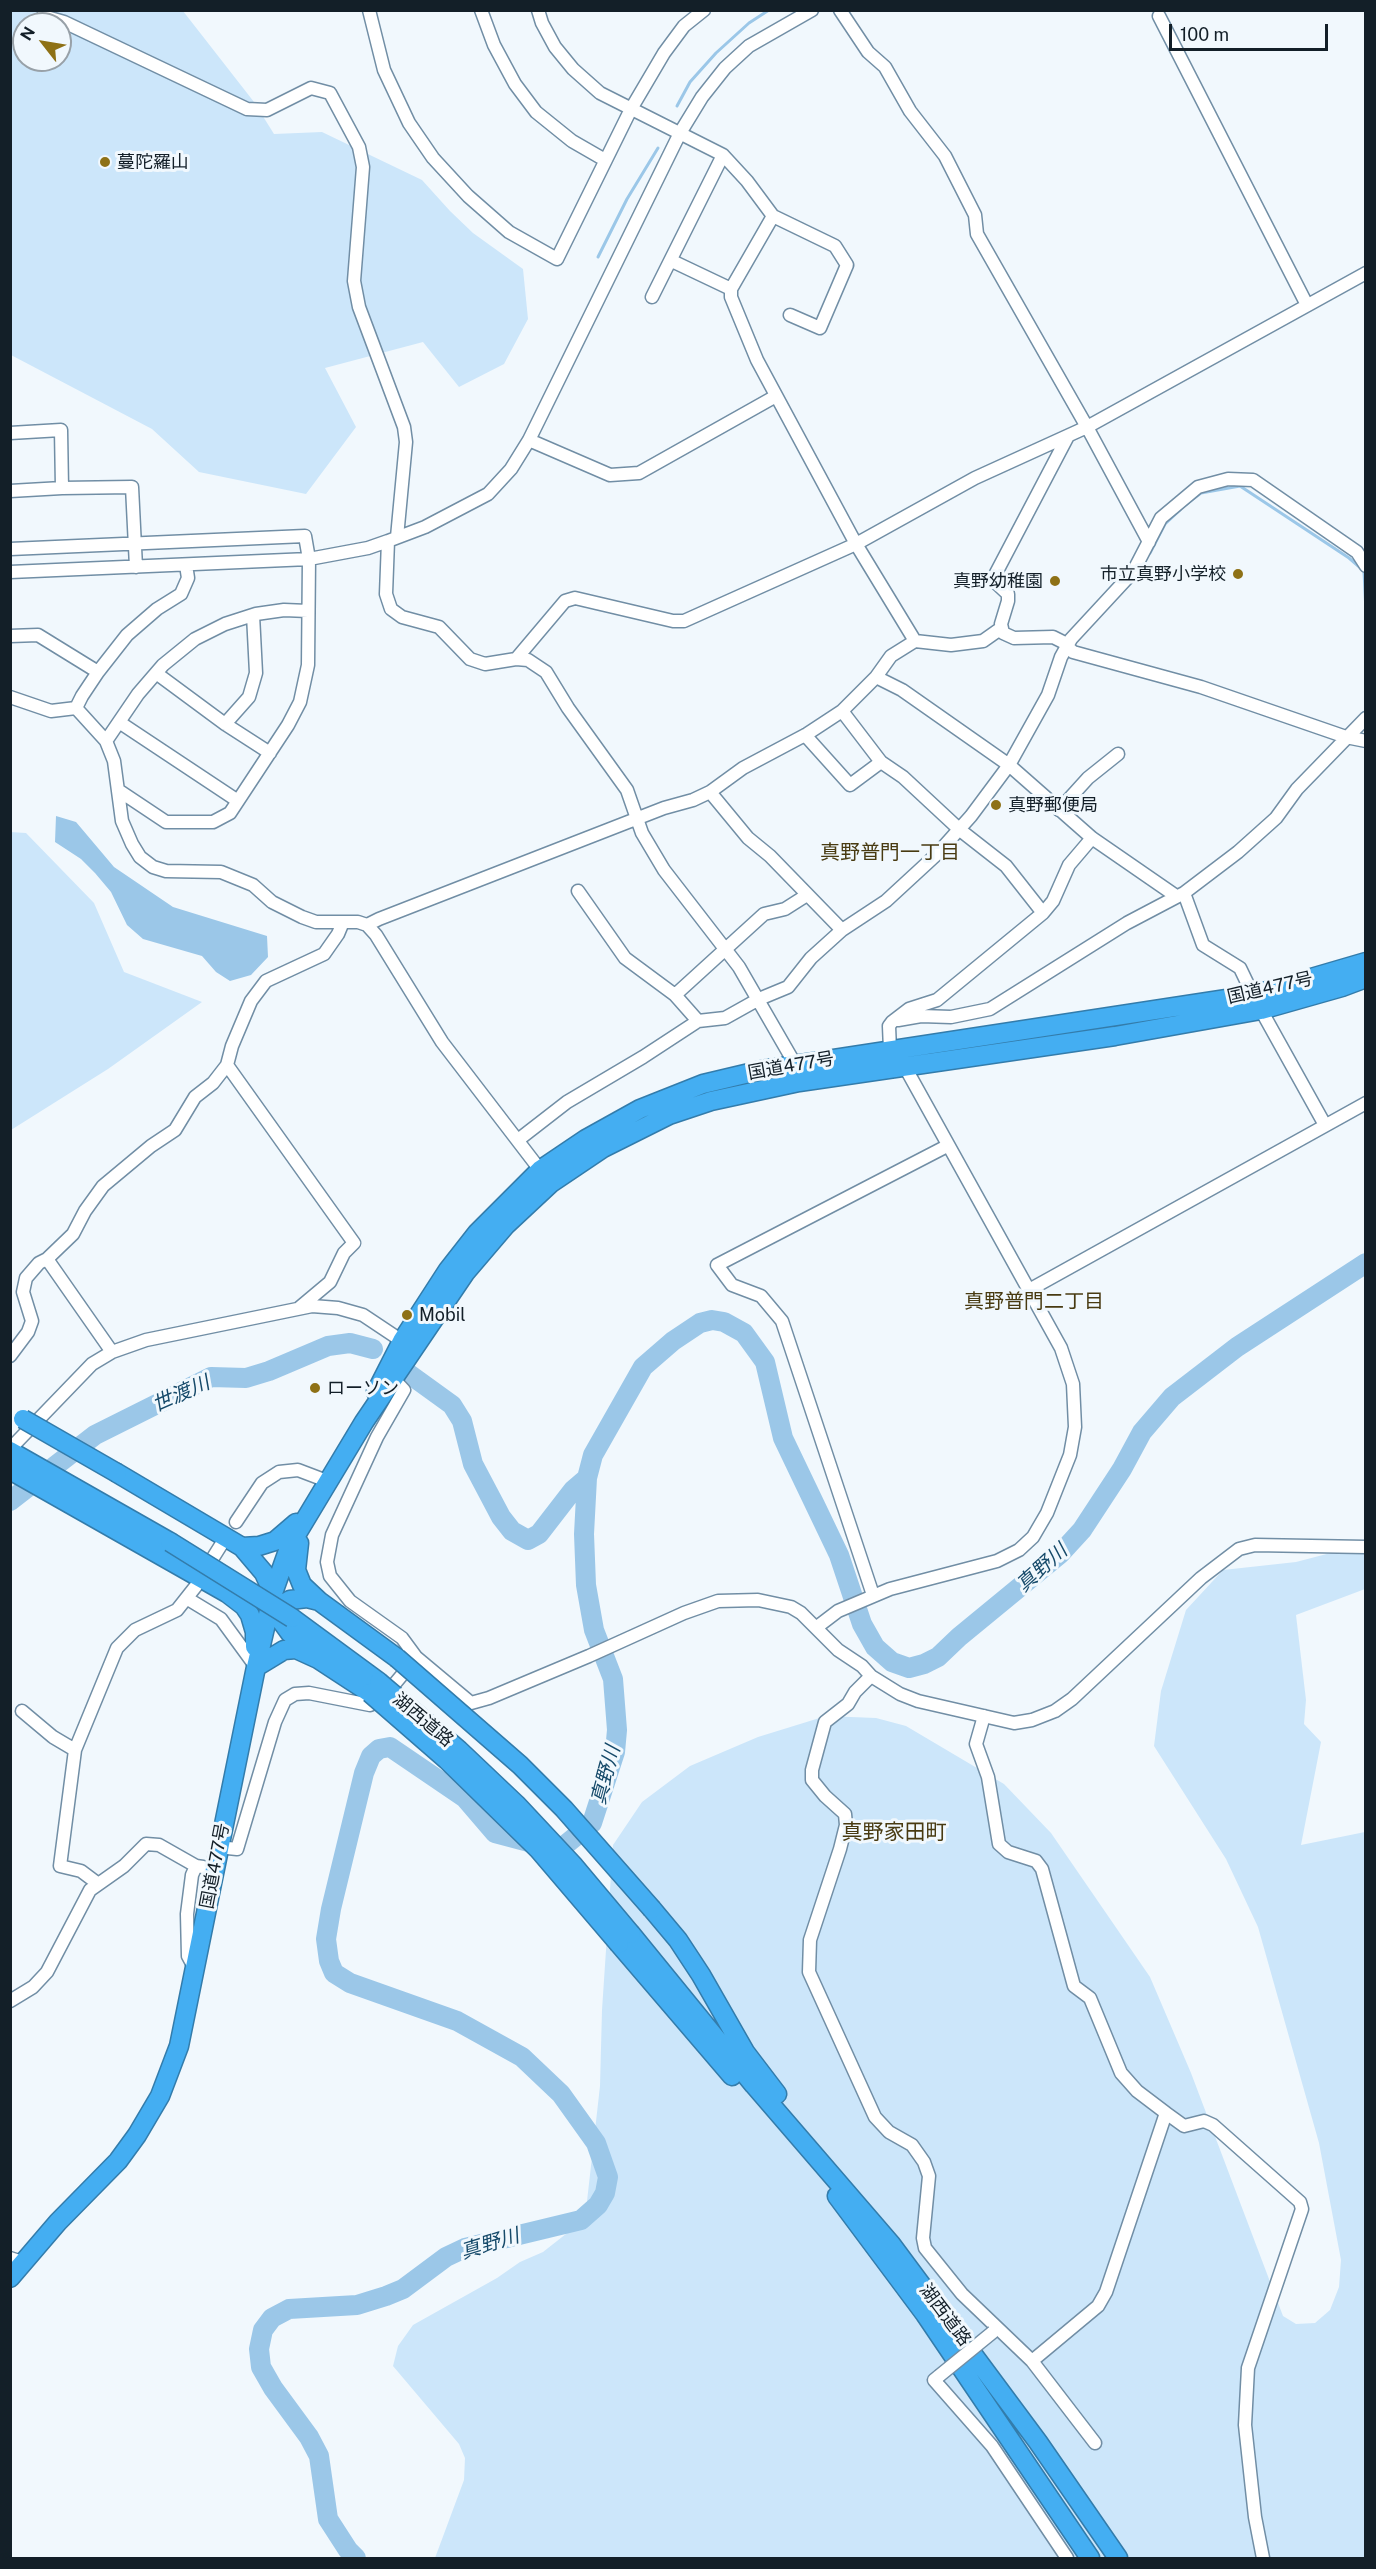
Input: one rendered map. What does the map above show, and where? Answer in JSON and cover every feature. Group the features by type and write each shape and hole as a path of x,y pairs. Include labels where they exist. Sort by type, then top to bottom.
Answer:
{"highway":[{"name":"国道477号","path":"389,1375 476,1258 546,1177 669,1115 711,1101 799,1082 1115,1036 1257,1002 1365,962"},
{"name":"国道477号","path":"10,2278 16,2260 118,2161 137,2135 160,2096 179,2046 195,1970 205,1868 218,1846 256,1667 290,1545 364,1422 389,1375 402,1341 465,1248 602,1129 659,1101 703,1084 795,1064 1257,1002 1342,987 1365,978"},
{"path":"17,1416 242,1547 264,1573 271,1608 290,1633 318,1659"},
{"name":"湖西道路","path":"10,1450 170,1542 292,1618 375,1688"},
{"path":"10,1470 227,1593 244,1606 250,1615 255,1632 256,1667 287,1649 296,1649 375,1688 517,1828 625,1939 853,2208"},
{"path":"242,1547 267,1544 282,1537 316,1499"},
{"path":"316,1499 300,1539 296,1559 299,1581 319,1601 397,1658 520,1765 564,1809 667,1925 695,1966 745,2052 853,2208"},
{"path":"227,1593 271,1608 294,1599 307,1598 319,1601"},
{"name":"湖西道路","path":"625,1939 754,2085 853,2208 937,2304 1038,2442 1118,2559"},
{"name":"湖西道路","path":"853,2208 1090,2559"}],"street":[{"path":"369,10 384,70 409,123 433,158 468,196 509,232 556,259 631,109 677,35 684,26 704,10"},
{"path":"481,10 494,45 515,84 536,112 572,141 606,160"},
{"path":"538,10 555,47 573,69 600,93 723,155 747,181 773,216 835,246 847,265 820,328 790,315"},
{"path":"10,572 309,559 368,548 393,539 425,527 488,494 511,469 529,441 680,133 702,97 724,68 749,46 812,10"},
{"path":"840,10 868,52 885,68 910,111 945,156 975,215 977,234 1087,427 1149,542"},
{"path":"1159,16 1307,305"},
{"path":"72,26 247,109 267,110 311,88 330,93 359,147 363,166 354,281 359,307 404,427 406,442 393,539 385,567 386,594 391,609 402,617 439,627 470,659 485,664 516,659 528,660 546,672 568,708 627,790 642,833 664,870 727,951 759,999 795,1064"},
{"path":"652,297 723,155"},
{"path":"773,216 731,288 731,297 757,360 776,396 856,544 915,641"},
{"path":"672,261 731,288"},
{"path":"516,659 565,601 575,598 673,621 684,621 856,544 975,478 1087,427 1365,273"},
{"path":"529,441 610,475 639,473 776,396"},
{"path":"10,433 61,430 62,488"},
{"path":"367,925 636,818 693,800 710,792 743,768 805,735 843,711 876,677 891,656 915,641 951,645 984,641 1000,629 1008,594 994,581 995,575 1068,436"},
{"path":"518,1140 567,1102 698,1021 725,1018 759,999 788,987 811,958 842,930 886,902 960,830 1009,765 1048,695 1067,646 1098,607 1133,572 1161,518 1198,487 1228,479 1253,480 1361,549 1365,566"},
{"path":"10,490 132,487 136,567"},
{"path":"10,549 305,536 309,559 308,665 300,702 270,753 230,813 213,822 166,822 118,790"},
{"path":"76,708 98,672 127,635 157,609 181,594 188,578 186,564"},
{"path":"106,741 156,673 195,639 225,624 253,615 284,610 308,611"},
{"path":"225,724 249,697 256,673 253,615"},
{"path":"1000,629 1006,636 1053,638 1074,652 1201,687 1346,737 1365,741"},
{"path":"10,636 38,635 98,672"},
{"path":"156,673 225,724 270,753"},
{"path":"876,677 902,690 1009,765 1092,838 1180,894 1203,945 1240,968 1325,1125"},
{"path":"10,697 51,711 76,708"},
{"path":"76,708 106,741 114,761 122,821 140,857 153,867 166,871 221,872 253,885 287,912 316,922 358,922 367,925 376,935 442,1042 546,1177"},
{"path":"843,711 881,762 903,777 960,830 1006,866 1043,913"},
{"path":"898,1020 921,1016 951,1017 990,1009 1127,923 1180,894 1238,852 1276,818 1297,789 1365,718"},
{"path":"119,722 238,801"},
{"path":"805,735 850,785 881,762"},
{"path":"1059,810 1088,778 1118,754"},
{"path":"710,792 748,838 770,856 842,930"},
{"path":"817,1627 838,1611 890,1588 997,1561 1019,1550 1034,1537 1047,1513 1070,1455 1075,1426 1073,1384 1061,1348 905,1067 890,1050 889,1026 909,1009 937,1000 1043,913 1053,901 1069,865 1092,838"},
{"path":"578,891 625,958 675,995 698,1021"},
{"path":"675,995 727,951 764,914 785,909 807,895"},
{"path":"10,1356 28,1332 32,1322 23,1292 26,1278 39,1263 47,1259 73,1234 85,1211 103,1186 151,1146 175,1130 195,1097 213,1083 227,1065 232,1046 251,1001 266,981 324,954 338,934 343,922"},
{"path":"227,1065 354,1244 344,1253 330,1282 298,1309"},
{"path":"1029,1290 1365,1103"},
{"path":"870,1597 782,1321 761,1296 732,1285 717,1265 947,1146"},
{"path":"47,1259 112,1352"},
{"path":"10,1450 92,1364 112,1352 146,1340 312,1306 338,1308 363,1315 402,1341"},
{"path":"389,1375 404,1390 402,1397 377,1437 332,1535 327,1562 330,1576 350,1600 402,1638 416,1657 471,1703 489,1698 589,1656 684,1613 718,1601 758,1600 791,1607 817,1627 838,1650 862,1666 871,1676 900,1694 918,1701 1014,1723 1032,1720 1054,1711 1072,1699 1201,1578 1239,1549 1255,1545 1365,1548"},
{"path":"236,1522 262,1483 279,1472 298,1470 327,1481"},
{"path":"204,1572 221,1545"},
{"path":"97,1883 81,1871 60,1866 75,1750 117,1648 135,1630 177,1610 196,1586"},
{"path":"188,1599 221,1619 256,1667"},
{"path":"218,1846 237,1849 275,1722 285,1700 295,1694 309,1693 370,1705 382,1699 416,1657"},
{"path":"871,1676 855,1692 848,1704 825,1722 812,1770 812,1780 825,1796 845,1814 846,1825 810,1940 809,1972 875,2117 889,2132 912,2145 924,2162 929,2176 923,2238 925,2248 962,2294 996,2330 1032,2361 1095,2443"},
{"path":"22,1711 53,1737 75,1750"},
{"path":"984,1716 976,1743 988,1777 999,1844 1008,1852 1036,1861 1042,1869 1074,1986 1090,1998 1121,2073 1137,2091 1184,2126 1204,2121 1213,2125 1300,2202 1302,2209 1248,2368 1245,2425 1255,2517 1263,2559"},
{"path":"10,2001 33,1987 46,1972 90,1890 124,1866 146,1844 159,1845 205,1868"},
{"path":"1032,2361 1098,2306 1106,2292 1166,2114"},
{"path":"996,2330 934,2380 992,2446 1067,2559"}],"shaded area":[{"path":"10,11 183,11 254,102 274,134 322,132 422,180 473,233 523,269 528,319 504,364 459,387 423,342 325,368 356,427 306,494 199,472 152,429 11,355"},
{"path":"56,816 76,822 114,867 173,907 267,936 268,957 251,975 230,981 216,972 202,956 143,939 127,925 111,892 95,873 81,859 55,842"},
{"path":"10,832 26,833 94,903 124,972 202,1002 108,1069 11,1130"},
{"path":"1365,1544 1365,1589 1296,1615 1306,1700 1304,1724 1321,1742 1301,1845 1365,1832 1365,2558 435,2558 464,2480 465,2458 459,2444 393,2366 398,2346 413,2325 497,2278 520,2262 543,2252 585,2219 600,2086 602,2010 613,1845 642,1802 690,1766 758,1737 826,1716 876,1718 906,1726 1004,1784 1051,1833 1150,1977 1191,2073 1283,2316 1296,2324 1315,2323 1330,2310 1339,2287 1341,2260 1319,2143 1258,1927 1226,1859 1154,1746 1161,1691 1186,1610 1223,1570 1296,1562"}],"waterway":[{"path":"677,106 690,82 716,53 749,23 769,10"},
{"path":"598,257 627,199 658,148"},
{"path":"1185,505 1201,493 1240,486 1349,558 1364,571 1366,612"},
{"path":"1150,553 1165,524 1180,510"},
{"name":"真野川","path":"356,2558 348,2550 328,2519 319,2456 309,2437 273,2388 261,2367 259,2349 263,2330 272,2318 289,2309 357,2305 386,2296 403,2289 446,2257 465,2248 581,2220 598,2205 605,2193 608,2177 596,2143 561,2094 522,2057 457,2021 350,1983 334,1973 329,1961 326,1939 331,1909 364,1773 371,1756 379,1749 390,1747 465,1798 495,1833 559,1850 592,1823 615,1752 617,1730 613,1679 594,1630 586,1585 584,1534 587,1478 593,1455 643,1367 673,1341 700,1323 712,1320 724,1322 744,1333 765,1362 783,1438 839,1555 862,1624 875,1647 892,1662 909,1668 938,1657 1060,1554 1082,1530 1122,1469 1142,1432 1172,1397 1237,1347 1366,1263"},
{"name":"世渡川","path":"10,1501 95,1435 211,1377 246,1378 269,1371 328,1346 350,1343 373,1349"},
{"name":"世渡川","path":"405,1371 452,1405 462,1421 473,1464 501,1517 512,1531 528,1540 539,1534 573,1490 587,1478"}],"place":[{"name":"蔓陀羅山","path":"105,162"},
{"name":"市立真野小学校","path":"1238,574"},
{"name":"真野幼稚園","path":"1055,581"},
{"name":"真野郵便局","path":"996,805"},
{"name":"Mobil","path":"407,1315"},
{"name":"ローソン","path":"315,1388"}],"district":[{"name":"真野普門一丁目","path":"890,853"},
{"name":"真野普門二丁目","path":"1034,1302"},
{"name":"真野家田町","path":"894,1833"}]}
